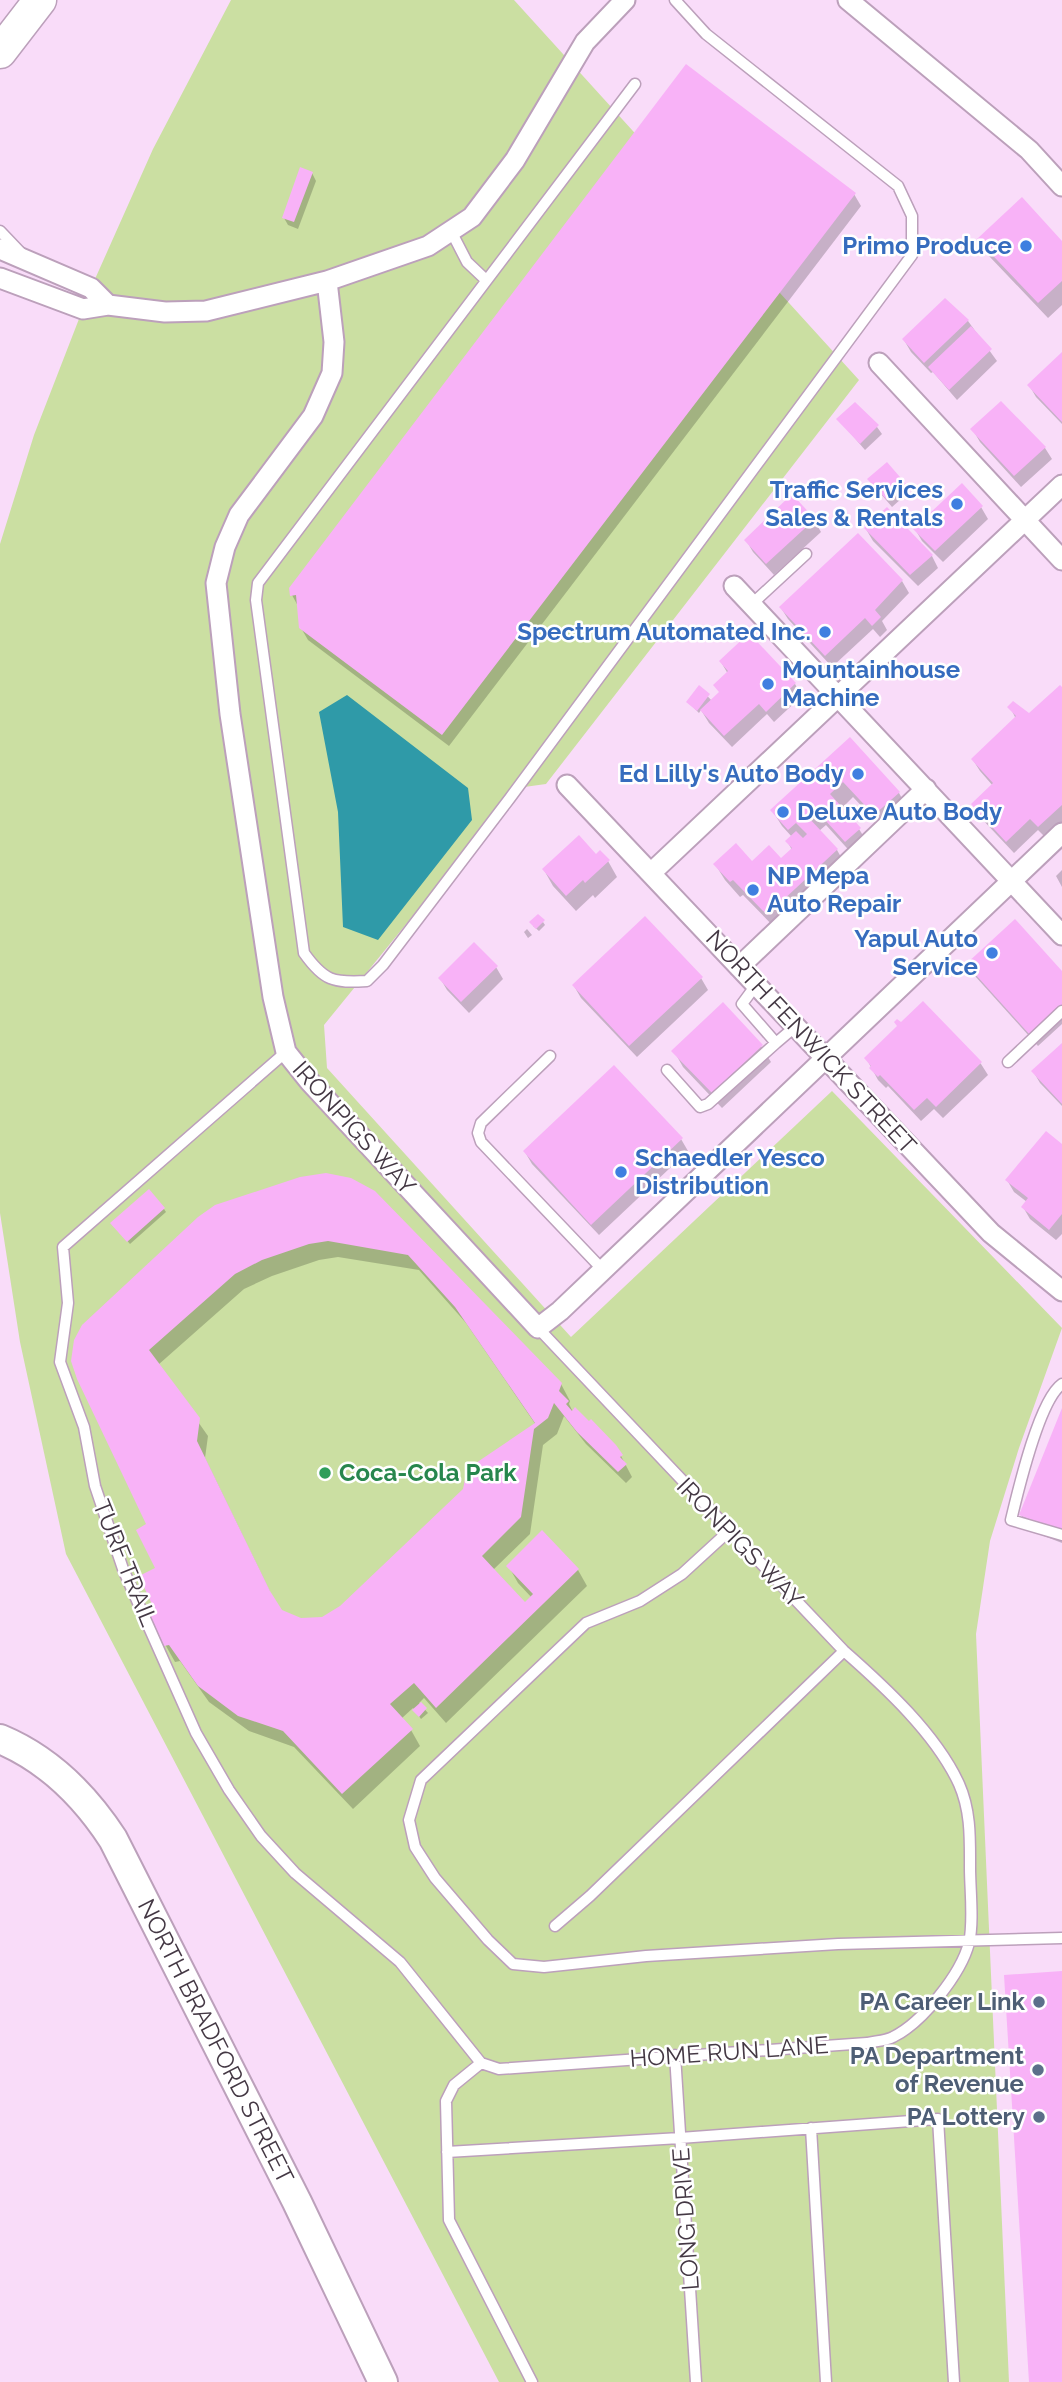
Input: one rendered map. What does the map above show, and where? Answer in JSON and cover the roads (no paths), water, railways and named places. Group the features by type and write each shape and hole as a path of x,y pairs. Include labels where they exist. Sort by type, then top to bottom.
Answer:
{"main road":[{"path":"0,52 40,0"}],"street":[{"path":"0,278 9,285 83,309 108,305 165,312 206,311 327,281 428,246 472,217 515,160 585,43 625,0"},
{"path":"848,0 1029,150 1062,186"},
{"path":"0,250 91,288 108,305"},
{"name":"IRONPIGS WAY","path":"327,281 334,342 332,373 313,416 239,515 225,547 216,583 230,714 273,997 286,1052 325,1100 538,1328"},
{"path":"879,363 1062,560"},
{"path":"651,873 1062,485"},
{"path":"734,586 1062,935"},
{"name":"NORTH FENWICK STREET","path":"567,785 991,1233 1062,1291"},
{"path":"739,967 926,789"},
{"path":"538,1328 561,1311 1062,834"},
{"name":"NORTH BRADFORD STREET","path":"0,1739 30,1755 64,1780 89,1805 113,1839 297,2202 383,2382"}],"lane":[{"path":"635,83 258,583 256,600 304,953 318,972 342,982 367,981 383,965 912,255 912,216 898,186 706,34 676,0"},
{"path":"0,231 32,263"},
{"path":"451,231 467,262 486,280"},
{"path":"752,604 806,554"},
{"path":"756,985 742,1004 776,1043"},
{"path":"1008,1062 1062,1011"},
{"path":"667,1070 700,1107 708,1104 796,1026"},
{"name":"TURF TRAIL","path":"286,1052 63,1247 68,1303 60,1362 84,1427 94,1486 123,1569 196,1732 229,1790 261,1836 295,1873 400,1962 481,2063"},
{"path":"550,1056 481,1123 478,1133 481,1142 603,1270"},
{"name":"IRONPIGS WAY","path":"538,1328 844,1651 881,1684 940,1752 959,1784 970,1816 970,1940"},
{"path":"1062,1384 1052,1393 1024,1464 1011,1520 1062,1535"},
{"path":"729,1531 682,1574 640,1601 586,1623 421,1780 409,1820 415,1847 435,1878 488,1940 513,1964 544,1967 646,1956 838,1944 1062,1938"},
{"path":"555,1926 590,1896 844,1651"},
{"name":"HOME RUN LANE","path":"481,2063 499,2069 867,2043 892,2038 912,2024 935,1999 962,1963 970,1940"},
{"name":"LONG DRIVE","path":"675,2055 696,2382"},
{"path":"481,2063 454,2085 446,2101 449,2220 531,2382"},
{"path":"447,2152 938,2119 954,2382"},
{"path":"811,2128 825,2382"}],"water":[{"path":"347,695 468,788 472,820 378,940 343,927 338,812 319,712"}],"place":[{"name":"Primo Produce","path":"1026,246"},
{"name":"Traffic Services Sales & Rentals","path":"957,504"},
{"name":"Spectrum Automated Inc.","path":"825,632"},
{"name":"Mountainhouse Machine","path":"768,684"},
{"name":"Ed Lilly's Auto Body","path":"858,774"},
{"name":"Deluxe Auto Body","path":"783,812"},
{"name":"NP Mepa Auto Repair","path":"753,890"},
{"name":"Yapul Auto Service","path":"992,953"},
{"name":"Schaedler Yesco Distribution","path":"621,1172"},
{"name":"Coca-Cola Park","path":"325,1473"},
{"name":"PA Career Link","path":"1039,2002"},
{"name":"PA Department of Revenue","path":"1038,2070"},
{"name":"PA Lottery","path":"1039,2117"}]}
